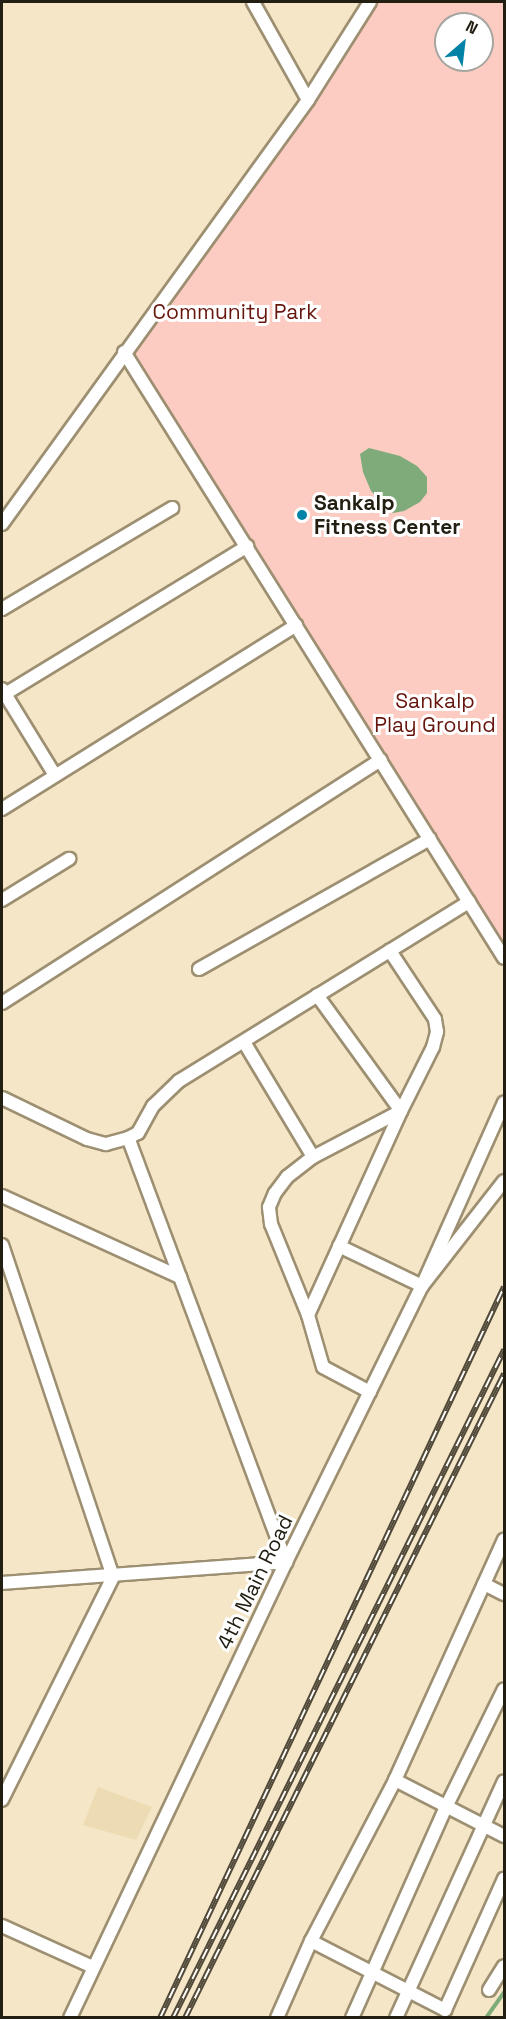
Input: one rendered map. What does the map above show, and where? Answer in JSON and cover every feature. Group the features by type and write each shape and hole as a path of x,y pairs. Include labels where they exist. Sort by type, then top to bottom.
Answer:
{"street":[{"path":"253,2 308,100"},
{"path":"2,524 308,100 370,2"},
{"path":"124,352 504,958"},
{"path":"2,609 172,508"},
{"path":"55,775 3,691 247,546"},
{"path":"2,809 296,625"},
{"path":"2,1004 381,760"},
{"path":"199,969 430,839"},
{"path":"2,900 69,859"},
{"path":"2,1098 87,1139 106,1144 128,1138 138,1133 153,1106 179,1081 469,902"},
{"path":"308,1315 401,1111 433,1047 437,1032 435,1019 390,951"},
{"path":"317,995 401,1111"},
{"path":"244,1042 313,1156"},
{"path":"339,1246 422,1286 504,1103"},
{"path":"370,1392 323,1367 308,1315 271,1224 269,1207 287,1177 313,1156 401,1111"},
{"path":"2,1583 286,1562 128,1138"},
{"name":"4th Main Road","path":"70,2018 286,1562 422,1286 504,1181"},
{"path":"2,1196 180,1277"},
{"path":"2,1245 113,1576 2,1800"},
{"path":"277,2018 311,1941 395,1780 504,1540"},
{"path":"484,1584 504,1594"},
{"path":"352,2018 446,1807 504,1689"},
{"path":"395,1780 504,1836"},
{"path":"396,2018 504,1781"},
{"path":"311,1941 445,2010 504,1879"},
{"path":"2,1926 93,1968"},
{"path":"489,1990 504,1966"}],"shaded area":[{"path":"369,448 400,456 417,466 427,477 427,493 420,502 404,511 393,513 371,491 363,472 360,454"},
{"path":"98,1787 152,1807 136,1840 83,1825"}],"green space":[{"path":"378,2 504,2 504,946 131,351 312,104"}],"waterway":[{"path":"486,2018 504,1992"}],"railway":[{"path":"160,2018 504,1287"},
{"path":"173,2018 504,1350"},
{"path":"185,2018 504,1374"}],"place":[{"name":"Sankalp Fitness Center","path":"302,515"}],"park label":[{"name":"Community Park","path":"235,312"},
{"name":"Sankalp Play Ground","path":"435,713"}]}
